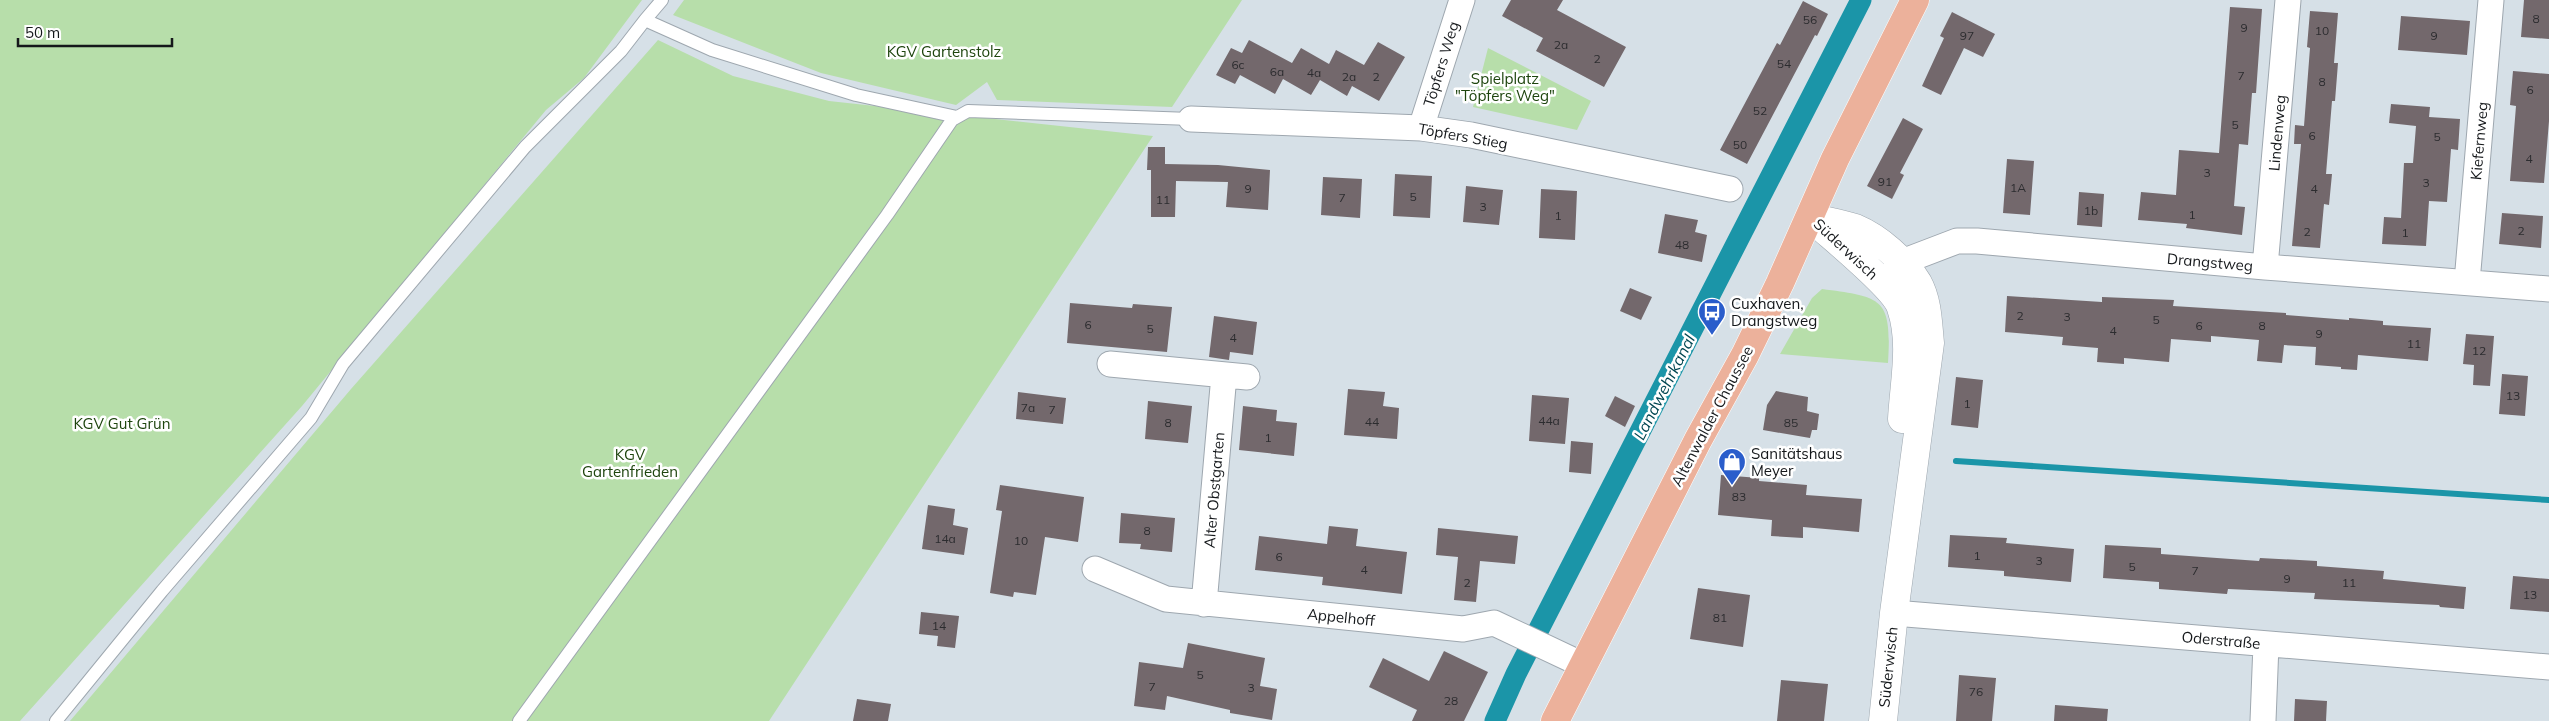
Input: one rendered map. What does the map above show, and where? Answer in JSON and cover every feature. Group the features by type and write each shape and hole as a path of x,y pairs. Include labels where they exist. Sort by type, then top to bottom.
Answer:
{"main road":[{"name":"Altenwalder Chaussee","path":"1555,721 1698,440 1745,355 1835,159 1915,0"}],"street":[{"name":"Töpfers Weg","path":"1421,128 1462,0"},
{"name":"Lindenweg","path":"2265,267 2288,0"},
{"name":"Kiefernweg","path":"2467,282 2491,0"},
{"name":"Töpfers Stieg","path":"1191,119 1421,128 1471,135 1730,190"},
{"name":"Süderwisch","path":"1810,217 1855,228 1870,236 1902,262 1918,284 1927,313 1930,343 1894,613 1883,721"},
{"name":"Süderwisch","path":"1810,217 1884,283 1901,306 1906,332 1907,361 1897,512 1894,613"},
{"name":"Drangstweg","path":"1884,283 1902,262 1957,241 1977,241 2265,267 2549,288"},
{"name":"Alter Obstgarten","path":"1110,364 1236,376 1204,604"},
{"name":"Appelhoff","path":"1095,569 1166,599 1463,629 1494,623 1518,632 1583,665"},
{"name":"Oderstraße","path":"1894,613 2549,667"},
{"path":"2263,721 2266,644"}],"lane":[{"path":"56,721 162,591 310,418 343,364 525,147 621,51 662,0"},
{"path":"645,20 712,50 847,93 956,118"},
{"path":"518,721 864,247 952,120 968,110 1191,119"}],"green space":[{"name":"KGV Gut Grün","path":"0,0 642,0 584,78 546,110 302,406 20,721 0,721"},
{"name":"KGV Gartenstolz","path":"684,0 1242,0 1172,107 997,100 987,82 956,105 821,73 673,15"},
{"name":"KGV Gartenfrieden","path":"658,40 733,76 829,101 1153,136 769,721 70,721 351,389"},
{"name":"Spielplatz \"Töpfers Weg\"","path":"1488,48 1591,101 1577,130 1473,107"},
{"path":"1822,289 1859,295 1871,299 1879,305 1885,313 1888,325 1888,363 1780,354 1812,298"}],"building":[{"path":"1511,0 1563,0 1557,10 1626,47 1604,87 1536,51 1543,38 1502,16"},
{"path":"2524,0 2549,0 2549,39 2521,37"},
{"path":"1803,1 1828,14 1747,164 1720,150 1777,43 1780,45"},
{"path":"2230,7 2262,9 2256,93 2252,93 2248,145 2239,144 2234,206 2245,207 2242,235 2186,228 2187,224 2138,220 2141,192 2176,195 2179,150 2219,153"},
{"path":"2310,11 2338,13 2334,63 2338,63 2335,101 2332,101 2326,174 2332,174 2329,205 2324,204 2320,248 2292,246 2301,144 2294,144 2295,125 2304,126 2310,48 2307,47"},
{"path":"1952,12 1995,34 1983,57 1964,48 1941,95 1922,86 1944,38 1940,36"},
{"path":"2401,16 2470,21 2467,55 2398,50"},
{"path":"1249,40 1292,63 1301,48 1329,64 1336,50 1364,65 1378,42 1405,57 1379,101 1352,86 1347,96 1320,80 1311,95 1283,79 1275,94 1240,75 1235,84 1216,75 1231,48 1242,53"},
{"path":"2513,71 2549,74 2549,121 2544,183 2510,181 2516,106 2510,105"},
{"path":"2391,104 2430,107 2429,117 2460,119 2458,150 2451,149 2447,202 2429,201 2426,246 2382,244 2384,217 2401,218 2404,163 2413,163 2416,126 2389,123"},
{"path":"1903,118 1923,129 1900,173 1904,175 1892,199 1867,186"},
{"path":"1148,147 1165,147 1165,164 1218,165 1270,170 1268,210 1226,207 1228,182 1176,181 1175,217 1151,217 1151,170 1147,170"},
{"path":"2007,159 2034,161 2030,215 2003,213"},
{"path":"1395,174 1432,176 1430,218 1393,216"},
{"path":"1323,177 1362,179 1360,218 1321,215"},
{"path":"1466,186 1503,190 1499,225 1463,222"},
{"path":"1541,189 1577,191 1575,240 1539,238"},
{"path":"2079,192 2104,194 2102,227 2077,225"},
{"path":"2502,213 2543,216 2541,248 2499,244"},
{"path":"1665,214 1698,220 1695,232 1707,235 1702,262 1658,253"},
{"path":"1630,288 1652,297 1641,320 1620,311"},
{"path":"2007,296 2102,302 2102,297 2174,300 2173,306 2286,313 2286,315 2349,320 2349,318 2383,321 2383,325 2431,328 2428,361 2358,355 2357,370 2341,369 2341,367 2315,365 2316,347 2284,345 2282,363 2257,361 2259,340 2211,336 2211,342 2171,339 2169,362 2124,358 2124,364 2097,362 2098,348 2062,345 2063,337 2005,332"},
{"path":"1070,303 1132,308 1133,304 1172,307 1167,352 1067,343"},
{"path":"1214,316 1257,322 1253,355 1230,352 1229,360 1209,357"},
{"path":"2466,334 2494,336 2490,386 2473,385 2474,365 2463,364"},
{"path":"2502,374 2528,376 2525,416 2499,414"},
{"path":"1956,377 1983,380 1978,428 1951,425"},
{"path":"1348,389 1385,392 1383,406 1399,408 1397,439 1344,435"},
{"path":"1776,391 1808,397 1807,411 1819,414 1817,430 1812,430 1810,438 1763,430 1767,405"},
{"path":"1018,392 1066,398 1063,424 1016,419"},
{"path":"1532,395 1569,398 1565,444 1529,441"},
{"path":"1615,396 1635,406 1625,427 1605,416"},
{"path":"1148,401 1192,406 1188,443 1145,439"},
{"path":"1243,406 1277,410 1276,421 1297,423 1294,456 1239,450"},
{"path":"1571,441 1593,443 1591,474 1569,472"},
{"path":"1721,475 1759,478 1759,481 1807,485 1806,495 1862,499 1859,532 1803,527 1803,538 1771,536 1772,520 1718,515"},
{"path":"1000,485 1084,497 1078,542 1045,537 1036,595 1014,592 1013,597 990,593 1002,511 996,510"},
{"path":"928,505 955,509 953,525 968,528 964,555 922,549"},
{"path":"1121,513 1175,518 1172,552 1140,549 1141,544 1119,543"},
{"path":"1329,526 1358,529 1356,546 1407,552 1402,594 1322,585 1323,577 1255,570 1259,536 1327,544"},
{"path":"1438,528 1518,536 1515,564 1480,561 1476,602 1454,600 1458,557 1436,555"},
{"path":"1950,535 2007,538 2006,543 2074,549 2071,582 2004,576 2004,571 1948,567"},
{"path":"2105,545 2161,548 2161,554 2259,561 2260,558 2317,561 2317,566 2384,571 2383,579 2466,587 2464,609 2440,607 2439,605 2314,599 2315,593 2228,589 2227,594 2159,589 2159,582 2103,578"},
{"path":"2513,576 2549,579 2549,612 2510,609"},
{"path":"1698,588 1750,595 1743,647 1690,639"},
{"path":"921,612 959,616 955,648 937,646 938,636 919,634"},
{"path":"1188,643 1265,658 1260,686 1277,689 1272,720 1230,713 1230,710 1167,696 1165,710 1134,706 1139,662 1183,668"},
{"path":"1444,651 1488,672 1464,721 1412,721 1417,710 1369,687 1383,658 1429,681"},
{"path":"1959,675 1996,678 1992,721 1956,721"},
{"path":"1781,680 1828,684 1824,721 1777,721"},
{"path":"857,699 891,704 888,721 853,721"},
{"path":"2295,699 2327,701 2326,721 2294,721"},
{"path":"2055,705 2108,709 2107,721 2054,721"}],"waterway":[{"name":"Landwehrkanal","path":"1495,721 1516,674 1861,0"},
{"path":"1956,461 2549,500"}],"place":[{"name":"Cuxhaven, Drangstweg","path":"1712,336"},
{"name":"Sanitätshaus Meyer","path":"1732,486"}]}
